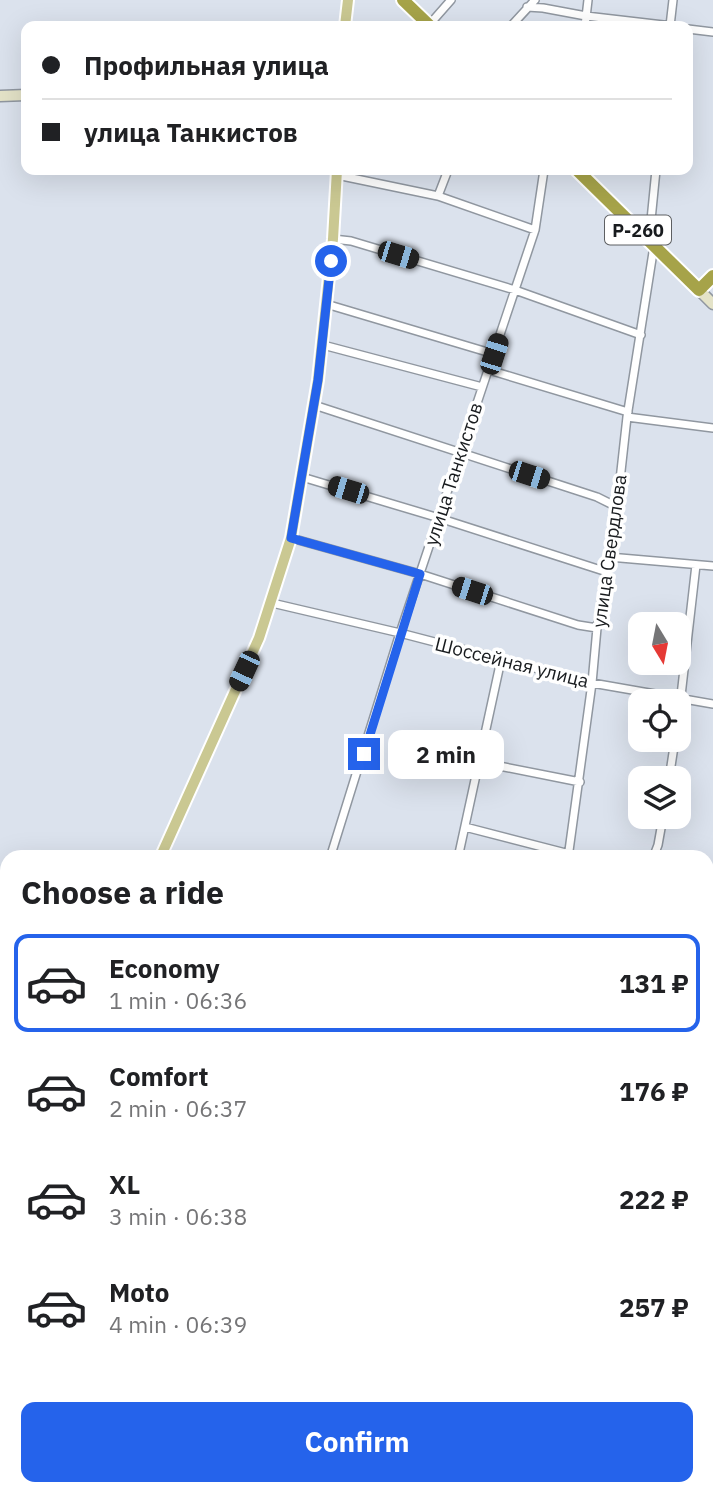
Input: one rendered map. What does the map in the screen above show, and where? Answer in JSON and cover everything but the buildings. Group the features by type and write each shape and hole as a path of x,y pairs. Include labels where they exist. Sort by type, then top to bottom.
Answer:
{"highway":[{"path":"402,0 425,21"},
{"name":"Р-260","path":"582,175 699,290"},
{"path":"699,290 713,276"}],"main road":[{"path":"346,21 348,0"},
{"path":"164,850 259,638 291,538 323,345 337,175"}],"street":[{"path":"434,21 452,0"},
{"path":"515,21 535,0"},
{"path":"586,21 588,0"},
{"path":"671,21 673,0"},
{"path":"527,8 543,4 586,16 628,21"},
{"path":"693,30 713,32"},
{"path":"0,96 21,95"},
{"path":"349,175 438,197 535,230"},
{"path":"438,197 446,175"},
{"name":"улица Танкистов","path":"333,850 420,574 535,230 543,175"},
{"name":"улица Свердлова","path":"569,850 580,782 597,628 641,335 652,243 656,175"},
{"path":"333,239 351,241 515,290 641,335"},
{"path":"699,290 713,304"},
{"path":"326,304 494,354"},
{"path":"323,345 482,387"},
{"path":"489,370 628,415 713,428"},
{"path":"314,405 597,497 617,507"},
{"path":"302,477 607,572"},
{"path":"291,538 420,574 578,625 597,628"},
{"path":"609,557 713,566"},
{"path":"683,689 696,565"},
{"name":"Шоссейная улица","path":"272,603 401,633 592,683 631,689"},
{"path":"460,850 500,660"},
{"name":"Шоссейная улица","path":"691,699 713,704"},
{"path":"479,762 580,782"},
{"path":"465,827 547,850"},
{"path":"656,850 661,829"}],"route":[{"path":"331,261 318,380 291,538 420,574 364,754"}]}
